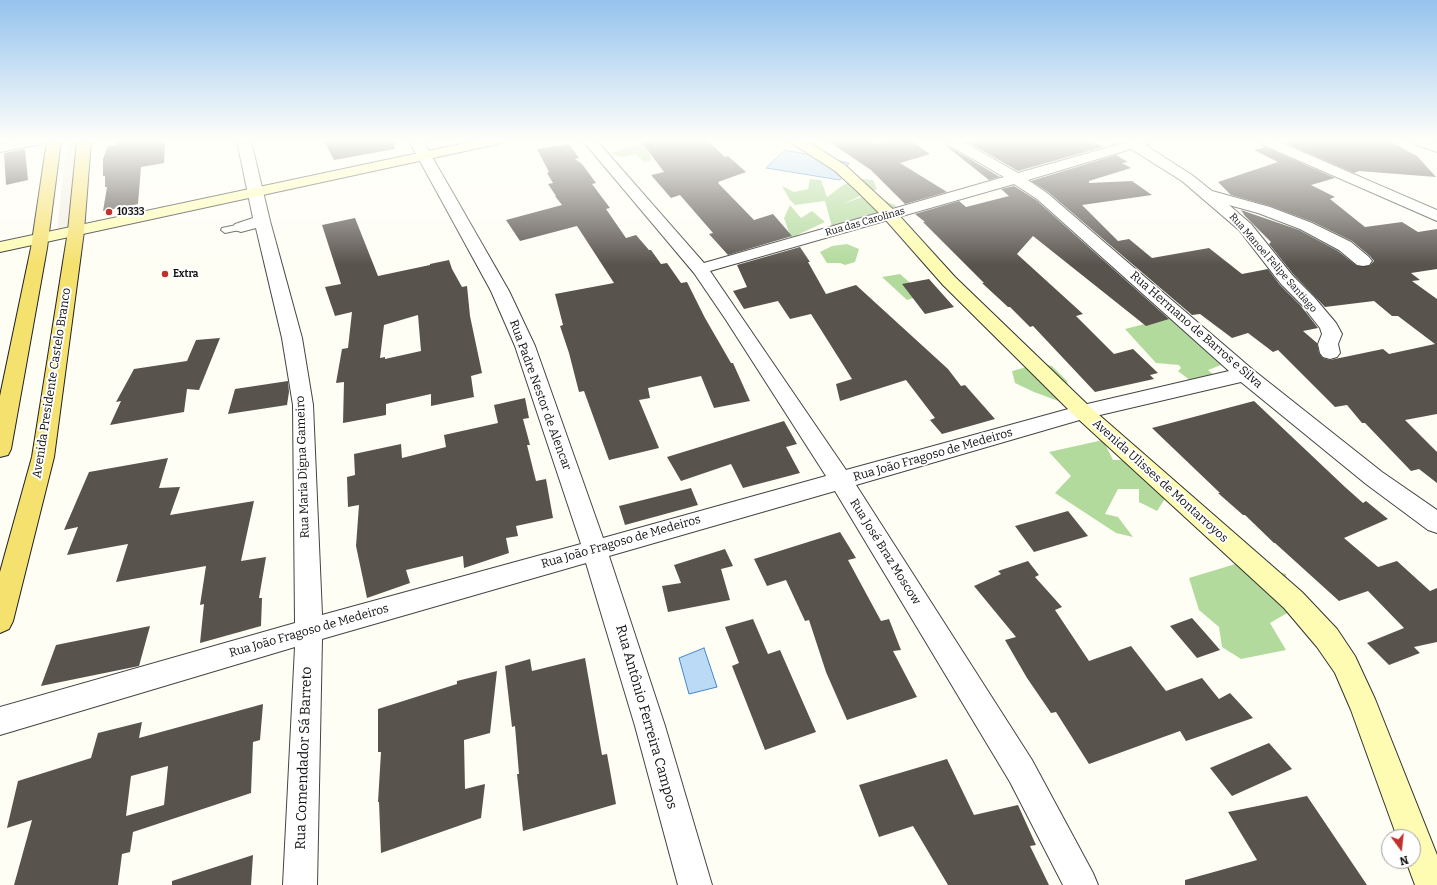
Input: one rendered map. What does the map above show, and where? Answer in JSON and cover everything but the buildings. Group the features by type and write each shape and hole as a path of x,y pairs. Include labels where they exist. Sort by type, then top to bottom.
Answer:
{"main road":[{"path":"0,449 20,351 40,238 48,182"},
{"name":"Avenida Presidente Castelo Branco","path":"0,621 43,457 76,231 80,182"}],"street":[{"name":"Rua Maria Digna Gameiro","path":"254,182 292,338 303,405 309,631"},
{"path":"0,247 256,192 292,182"},
{"name":"Rua Padre Nestor de Alencar","path":"439,182 500,290 525,346 596,550"},
{"name":"Rua José Braz Moscow","path":"625,182 700,269 735,319 841,481 1021,770 1081,885"},
{"name":"Avenida Ulisses de Montarroyos","path":"855,182 890,215 949,281 1083,412 1288,595 1327,638 1345,665 1365,709 1432,885"},
{"name":"Rua das Carolinas","path":"700,269 1001,182"},
{"name":"Rua Hermano de Barros e Silva","path":"1022,182 1042,196 1245,374 1374,478 1437,523"},
{"name":"Rua Manoel Felipe Santiago","path":"1191,182 1206,193 1244,227 1287,280 1308,301 1329,327 1332,334 1328,344 1330,353"},
{"path":"1360,182 1437,216"},
{"path":"1206,193 1264,210 1306,226 1344,246 1363,261"},
{"path":"233,228 262,221"},
{"name":"Rua João Fragoso de Medeiros","path":"0,721 309,631 1083,412 1245,374"},
{"name":"Rua Antônio Ferreira Campos","path":"596,550 650,726 694,885"},
{"name":"Rua Comendador Sá Barreto","path":"300,885 309,631"}],"green space":[{"path":"809,182 822,182 827,197 843,185 852,182 874,182 877,189 842,204 865,196 865,201 880,199 897,206 878,214 869,225 856,230 834,234 825,201 795,205 790,200 782,186 794,192 808,189"},
{"path":"790,205 801,218 812,211 825,222 791,238 784,218"},
{"path":"847,244 859,249 855,262 845,265 840,263 827,263 820,252 832,246"},
{"path":"900,274 924,295 907,300 882,277"},
{"path":"1172,317 1202,341 1223,343 1232,357 1217,361 1221,365 1208,370 1215,376 1191,381 1178,371 1181,368 1179,365 1156,363 1125,329"},
{"path":"1042,363 1052,366 1067,381 1069,389 1061,402 1015,383 1012,371"},
{"path":"1103,440 1113,460 1130,460 1168,494 1157,511 1139,502 1139,489 1118,489 1105,514 1118,517 1133,537 1116,533 1055,493 1071,476 1049,452"},
{"path":"1242,562 1286,574 1289,612 1270,623 1286,650 1241,659 1222,647 1219,627 1199,610 1189,578"}],"shaded area":[{"path":"62,182 73,182 67,230 57,232"}],"water":[{"path":"704,648 717,687 689,694 679,658"}],"place":[{"name":"10333","path":"109,212"},
{"name":"Extra","path":"165,274"}]}
